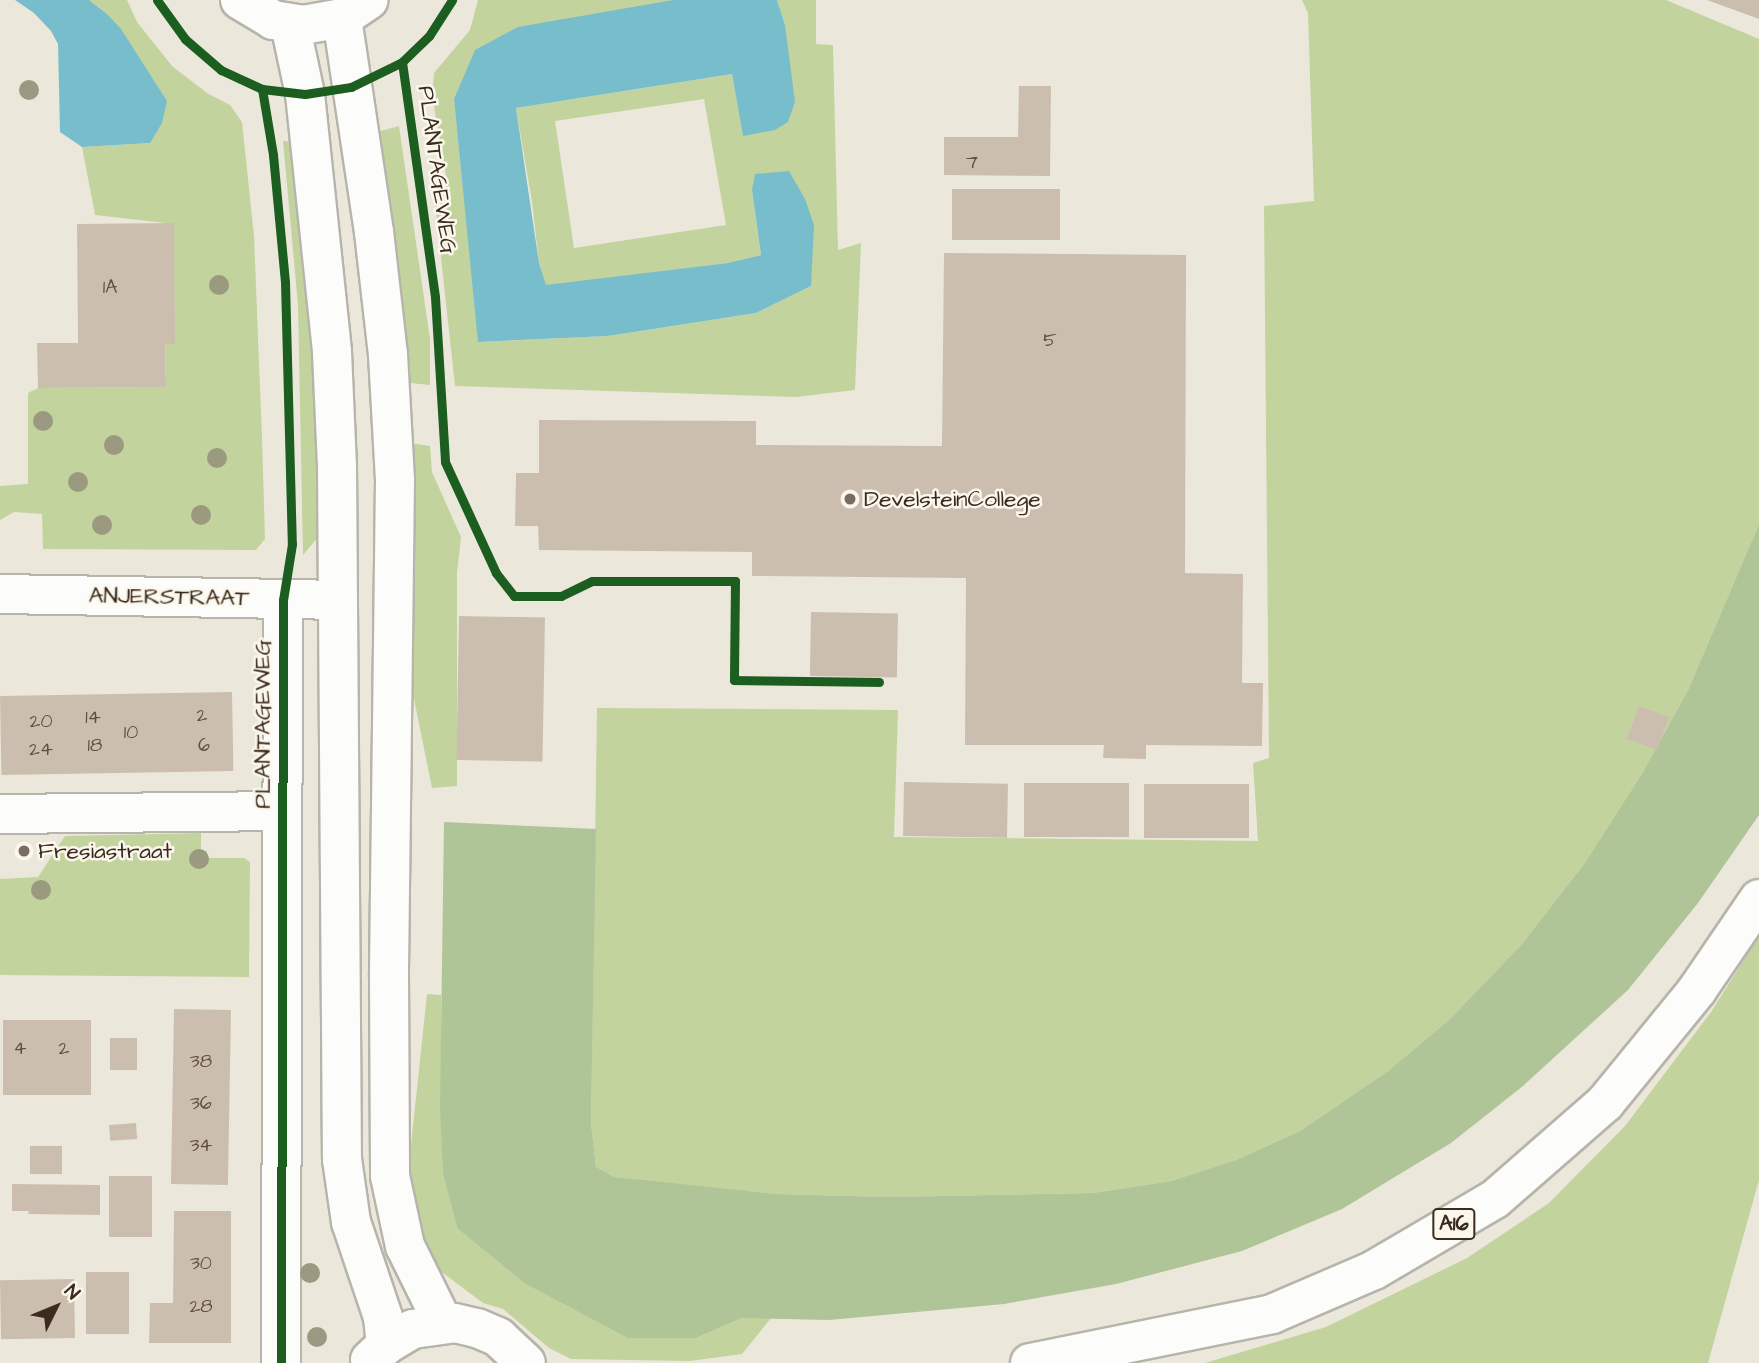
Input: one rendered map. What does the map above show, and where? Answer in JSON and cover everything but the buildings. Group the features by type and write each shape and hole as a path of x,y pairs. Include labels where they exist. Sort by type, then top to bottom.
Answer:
{"main road":[{"path":"240,0 258,13 290,24 317,25 355,9 374,232 388,355 396,479 388,976 390,1176 405,1246 443,1324"},
{"path":"290,24 304,94 332,352 338,600 342,1159 351,1222 383,1317 377,1354"},
{"name":"ANJERSTRAAT","path":"0,594 338,600"},
{"name":"PLANTAGEWEG","path":"281,1363 283,600"},
{"path":"0,814 282,811"},
{"name":"A16","path":"1030,1363 1272,1314 1374,1270 1495,1199 1605,1103 1697,990 1759,899"},
{"path":"377,1354 413,1329 443,1324 466,1325 488,1332 516,1351 526,1363"}],"green space":[{"path":"89,0 127,0 137,22 172,66 207,93 230,105 242,122 254,236 262,437 265,539 256,550 43,549 42,514 14,512 0,520 0,486 28,484 28,393 38,388 166,387 165,344 174,224 95,215 82,147 150,143 107,14"},
{"path":"478,0 673,0 660,3 454,99 479,342 608,336 756,313 811,286 752,190 761,255 728,263 546,286 539,263 516,108 732,74 743,135 785,25 777,0 816,0 816,44 833,45 838,250 861,243 855,390 796,397 455,386 433,184 447,182 432,95 434,73 470,30","holes":["704,99 726,225 574,248 555,121"]},
{"path":"1302,0 1666,0 1759,39 1759,524 1688,690 1643,772 1584,864 1521,945 1449,1020 1388,1071 1300,1131 1236,1160 1171,1181 1093,1193 888,1197 777,1194 673,1185 615,1177 596,1167 591,1123 597,708 898,710 894,837 1258,841 1253,763 1269,758 1264,206 1314,201 1308,13"},
{"path":"399,126 430,339 430,385 410,383 399,274 377,132"},
{"path":"283,141 297,142 317,306 319,536 303,555 298,305"},
{"path":"410,443 430,446 432,472 461,537 457,573 457,786 432,788 411,684"},
{"path":"1759,524 1759,815 1698,903 1628,990 1523,1086 1451,1143 1342,1209 1242,1251 1116,1284 1004,1304 829,1320 742,1318 696,1338 628,1338 526,1284 457,1228 443,1174 440,1107 444,822 596,829 591,1123 596,1167 615,1177 777,1194 888,1197 1093,1193 1171,1181 1236,1160 1300,1131 1388,1071 1449,1020 1521,945 1584,864 1643,772 1688,690"},
{"path":"201,833 201,850 207,851 207,858 244,858 250,862 249,977 0,975 0,879 38,877 65,836"},
{"path":"1759,936 1759,1180 1708,1363 1205,1363 1326,1327 1467,1258 1549,1203 1625,1126 1711,1012"},
{"path":"427,994 441,995 443,1174 457,1228 696,1338 742,1318 771,1318 742,1354 690,1361 571,1359 549,1348 503,1309 483,1303 439,1270 426,1247 418,1220 409,1164"}],"water":[{"path":"15,0 89,0 107,14 121,29 167,101 162,123 150,143 82,147 60,132 58,44 51,31 34,13"},
{"path":"673,0 777,0 785,25 795,102 788,122 775,130 743,136 732,74 516,108 539,263 546,285 728,263 761,255 752,190 755,174 789,171 805,199 814,225 811,286 756,313 608,336 478,342 454,99 475,50 518,27"}],"cycle path":[{"path":"157,0 185,39 221,70 262,89 305,94 351,87 402,62 429,36 452,0"},
{"path":"402,62 435,297 445,462 496,573 514,596 561,596 592,581 735,581 734,680 879,682"},
{"path":"262,89 273,155 285,282 292,544 283,600 281,1363"}],"place":[{"name":"DevelsteinCollege","path":"850,499"},
{"name":"Fresiastraat","path":"24,851"}]}
